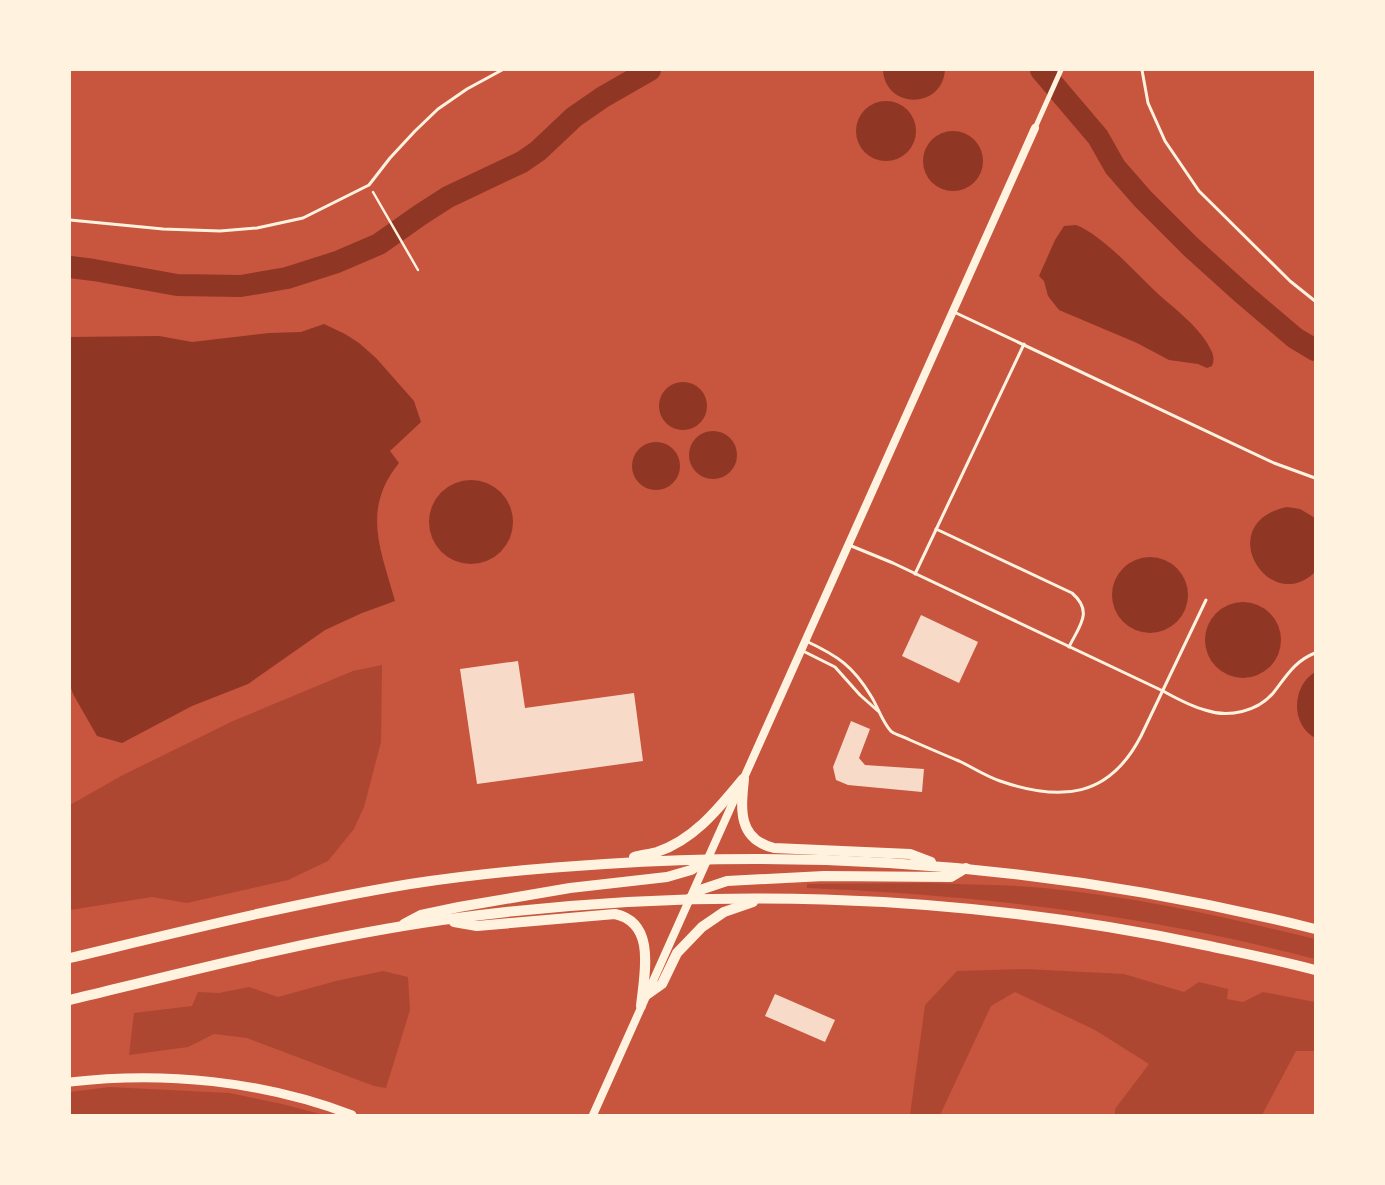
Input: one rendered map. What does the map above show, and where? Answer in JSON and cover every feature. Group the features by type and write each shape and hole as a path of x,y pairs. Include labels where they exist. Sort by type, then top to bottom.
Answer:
{"highway":[{"path":"598,864 658,852 686,838 717,811 744,778"},
{"path":"744,778 741,806 744,821 747,830 766,846 774,848 880,851 910,854 941,866"},
{"path":"398,927 420,915 459,907 570,888 667,877 691,870 708,859"},
{"path":"70,958 281,908 393,888 478,875 542,868 708,859 843,860 966,868 1061,879 1161,895 1218,906 1315,929"},
{"path":"689,899 704,889 727,881 824,876 951,877 966,868"},
{"path":"643,1001 662,984 677,953 702,927 724,912 767,898"},
{"path":"70,1000 334,938 440,920 618,903 689,899 767,898 958,907 1154,934 1315,970"},
{"path":"440,920 477,926 586,916 622,915 635,924 645,945 643,1001"}],"main road":[{"path":"70,1082 98,1079 170,1078 232,1084 308,1100 352,1115"}],"street":[{"path":"593,1115 1061,70"}],"lane":[{"path":"70,220 163,230 220,231 257,228 304,218 369,185 396,151 438,109 467,89 502,70"},
{"path":"1142,70 1148,102 1165,141 1199,191 1290,281 1315,302"},
{"path":"954,312 1274,463 1315,478"},
{"path":"915,574 1024,344"},
{"path":"936,529 1072,593 1079,599 1084,606 1084,614 1069,647"},
{"path":"848,545 915,574 1203,710 1213,713 1224,714 1242,711 1259,705 1269,698 1291,668 1315,653"},
{"path":"805,641 842,660 871,696 891,732 998,780 1022,787 1061,793 1095,785 1114,774 1122,766 1135,748 1206,600"},
{"path":"801,650 835,668 880,713"}],"path":[{"path":"375,194 418,270"}],"shaded area":[{"path":"883,70 945,70 942,83 934,92 925,98 914,100 903,98 893,92 886,83"},
{"path":"880,101 892,101 903,106 911,114 916,125 914,143 903,156 892,161 880,161 869,156 861,148 856,137 856,125 861,114 869,106"},
{"path":"953,131 970,136 978,144 983,161 978,178 970,186 953,191 936,186 928,178 923,161 928,144 936,136"},
{"path":"1076,225 1107,245 1194,326 1212,352 1214,359 1212,366 1207,368 1198,364 1169,360 1137,343 1059,310 1048,296 1044,281 1039,276 1055,240 1064,226"},
{"path":"324,324 359,343 376,358 414,401 421,422 390,451 399,463 387,480 380,497 377,514 380,547 395,601 362,613 325,630 248,684 192,706 122,743 97,736 73,694 70,685 70,337 159,336 192,342 269,333 301,332"},
{"path":"683,382 692,384 700,389 705,397 707,406 705,415 700,423 692,428 683,430 674,428 666,423 661,415 659,406 661,397 666,389 674,384"},
{"path":"708,431 718,431 730,438 737,450 737,460 730,472 718,479 708,479 700,475 693,468 689,460 689,450 693,442 700,435"},
{"path":"651,442 661,442 670,446 676,452 679,457 679,475 670,486 661,490 651,490 642,486 636,480 632,471 632,461 636,452 642,446"},
{"path":"471,480 487,483 501,492 510,506 513,522 510,538 501,552 487,561 471,564 455,561 441,552 432,538 429,522 432,506 441,492 455,483"},
{"path":"1287,507 1300,509 1315,518 1315,572 1297,583 1281,583 1266,575 1255,562 1250,546 1253,530 1264,516"},
{"path":"1150,557 1165,560 1177,568 1185,580 1188,595 1185,610 1177,622 1165,630 1150,633 1135,630 1123,622 1115,610 1112,595 1115,580 1123,568 1135,560"},
{"path":"1243,602 1258,605 1270,613 1278,625 1281,640 1278,655 1270,667 1258,675 1243,678 1228,675 1216,667 1208,655 1205,640 1208,625 1216,613 1228,605"},
{"path":"382,665 381,742 364,807 354,829 328,861 288,880 187,903 152,897 70,910 70,805 121,776 233,721 353,671"},
{"path":"1315,672 1315,738 1301,724 1297,705 1298,695 1302,686 1307,678"},
{"path":"928,883 1038,887 1185,909 1315,939 1315,959 1190,930 1063,910 936,896 807,888 807,884"},
{"path":"1026,969 1124,974 1184,992 1199,982 1228,989 1227,999 1243,1002 1263,992 1315,1002 1315,1051 1296,1051 1262,1115 1115,1115 1115,1109 1149,1064 1095,1030 1015,992 991,1006 940,1115 910,1115 925,1005 957,971"},
{"path":"383,971 408,977 410,1010 386,1088 374,1086 247,1038 214,1034 188,1047 129,1055 134,1013 192,1006 198,992 219,993 249,987 278,997 336,981"},
{"path":"109,1087 229,1093 324,1115 70,1115 70,1092"}],"building":[{"path":"921,615 978,642 959,683 902,656"},
{"path":"518,661 525,708 634,693 643,761 477,784 460,669"},
{"path":"851,721 870,729 859,758 865,765 924,769 922,792 848,785 836,780 833,767"},
{"path":"775,994 835,1020 825,1042 765,1016"}],"waterway":[{"path":"70,267 177,285 241,286 287,278 337,262 379,244 448,197 522,162 538,151 574,117 603,97 650,70"},
{"path":"1041,70 1098,137 1115,167 1143,199 1191,247 1242,293 1295,338 1315,350"}]}
